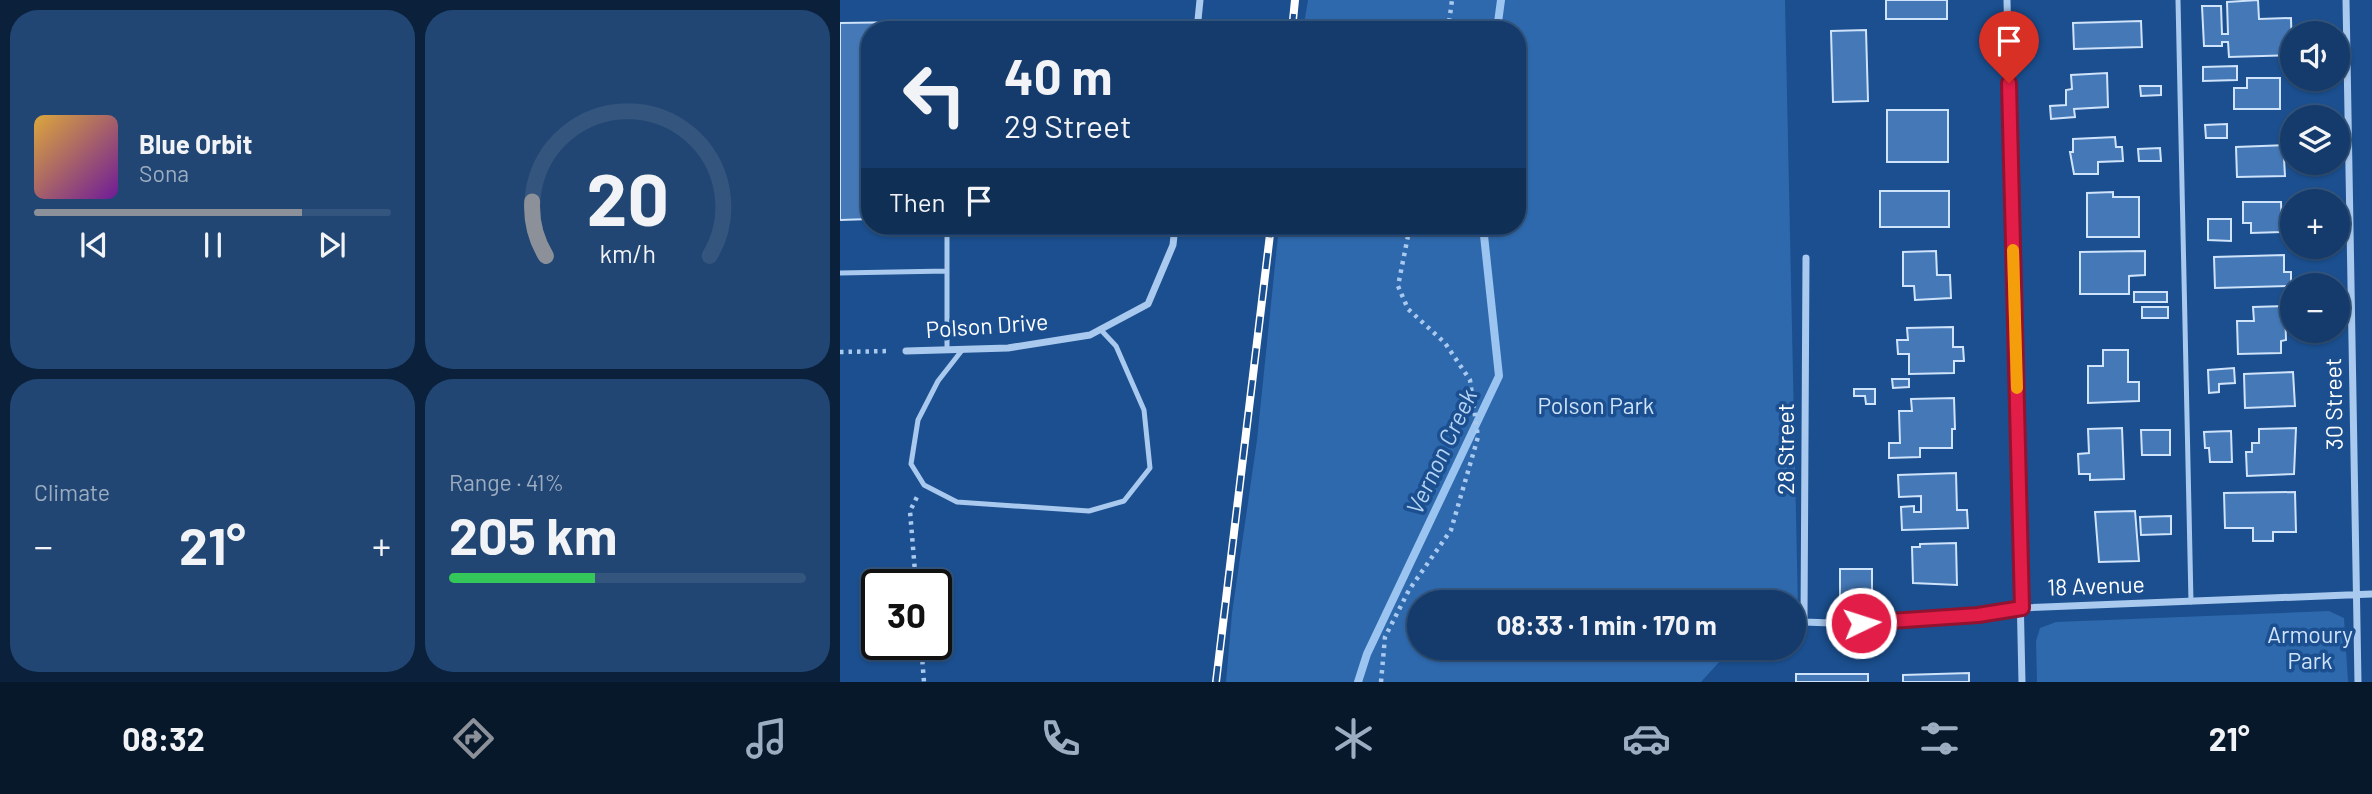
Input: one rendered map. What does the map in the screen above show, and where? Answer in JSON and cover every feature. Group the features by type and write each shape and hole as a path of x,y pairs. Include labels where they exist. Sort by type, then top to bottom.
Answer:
{"street":[{"path":"1197,21 1200,0"},
{"path":"2007,0 2022,682"},
{"name":"30 Street","path":"2346,0 2358,682"},
{"name":"Polson Drive","path":"906,351 1008,348 1090,335 1148,304 1173,245 1174,235"},
{"name":"28 Street","path":"1806,258 1804,622 1822,623"},
{"name":"18 Avenue","path":"1822,623 1978,615 2022,608 2372,594"}],"lane":[{"path":"2178,0 2191,603"},
{"path":"947,235 947,350"},
{"path":"840,273 947,271"},
{"path":"963,349 938,381 918,420 911,464 923,485 957,502 1089,511 1124,500 1150,468 1144,410 1116,346 1100,329"}],"path":[{"path":"1449,21 1452,0"},
{"path":"1381,682 1385,637 1409,590 1451,530 1478,437 1471,380 1444,343 1408,309 1398,286 1408,235"},
{"path":"840,352 906,351"},
{"path":"915,569 910,511 923,485"},
{"path":"922,660 924,682"}],"green space":[{"name":"Polson Park","path":"1308,0 1785,0 1798,590 1407,590 1407,660 1721,660 1701,682 1226,682 1232,613 1257,440 1278,235 1526,235 1526,21 1304,21"},
{"name":"Armoury Park","path":"2329,611 2344,618 2348,682 2037,682 2036,641 2040,628 2056,622"}],"building":[{"path":"1886,0 1947,0 1947,19 1886,19"},
{"path":"2258,0 2259,19 2291,18 2291,21 2280,21 2280,55 2229,57 2228,42 2222,42 2222,46 2204,46 2202,6 2221,6 2222,34 2228,34 2227,2"},
{"path":"2141,21 2142,47 2074,49 2073,23"},
{"path":"840,23 861,23 861,219 840,220"},
{"path":"1866,30 1868,101 1833,102 1831,31"},
{"path":"2237,66 2237,80 2203,81 2203,67"},
{"path":"2107,73 2108,107 2074,109 2075,117 2051,119 2050,106 2066,105 2066,90 2072,89 2071,75"},
{"path":"2247,78 2280,78 2280,109 2234,109 2234,88 2247,88"},
{"path":"2140,86 2161,86 2161,95 2141,96"},
{"path":"1887,110 1948,110 1948,162 1887,162"},
{"path":"2227,124 2227,138 2206,138 2205,125"},
{"path":"2115,137 2116,147 2122,147 2123,161 2098,162 2098,174 2074,174 2070,152 2073,152 2073,139"},
{"path":"2280,145 2280,175 2285,176 2237,177 2236,147"},
{"path":"2160,148 2161,161 2139,161 2138,149"},
{"path":"1880,191 1949,191 1949,227 1880,227"},
{"path":"2113,192 2113,197 2139,197 2139,237 2087,237 2087,193"},
{"path":"2243,202 2280,202 2280,232 2251,233 2251,223 2243,223"},
{"path":"2208,219 2231,219 2231,241 2208,240"},
{"path":"1936,251 1937,275 1950,275 1951,298 1915,300 1914,286 1903,286 1903,252"},
{"path":"2145,251 2145,275 2129,276 2129,294 2080,294 2080,252"},
{"path":"2280,255 2280,259 2284,259 2284,272 2291,273 2280,273 2280,286 2215,288 2214,257"},
{"path":"2134,292 2167,292 2167,302 2134,302"},
{"path":"2280,306 2281,353 2238,354 2237,321 2254,321 2253,307"},
{"path":"2142,307 2168,307 2168,318 2142,318"},
{"path":"1953,327 1953,347 1963,347 1964,361 1954,361 1954,373 1909,374 1909,354 1898,354 1897,340 1908,340 1907,328"},
{"path":"2103,350 2128,350 2128,382 2139,382 2139,401 2088,403 2088,366 2103,366"},
{"path":"2234,368 2235,383 2219,384 2219,392 2209,393 2208,370"},
{"path":"2293,372 2295,406 2245,408 2244,374"},
{"path":"1892,379 1909,379 1909,387 1893,388"},
{"path":"1854,389 1875,389 1875,404 1866,404 1865,396 1854,396"},
{"path":"1954,398 1955,429 1952,429 1952,448 1920,448 1920,457 1889,458 1889,443 1900,443 1899,411 1912,411 1911,399"},
{"path":"2122,428 2124,479 2090,480 2090,474 2079,474 2078,454 2089,453 2088,429"},
{"path":"2296,428 2294,474 2247,476 2246,452 2252,452 2252,443 2259,443 2259,429"},
{"path":"2141,430 2170,430 2170,455 2142,455"},
{"path":"2231,431 2232,462 2210,462 2209,448 2205,448 2204,432"},
{"path":"1956,473 1957,510 1967,510 1968,528 1902,530 1901,507 1914,506 1914,512 1921,512 1921,496 1899,497 1898,475"},
{"path":"2295,492 2296,532 2273,532 2273,541 2253,541 2253,528 2225,528 2224,493"},
{"path":"2135,511 2139,561 2099,562 2095,512"},
{"path":"2171,516 2171,534 2141,535 2140,517"},
{"path":"1956,543 1957,585 1913,583 1912,547 1920,547 1920,544"},
{"path":"1840,569 1872,569 1872,595 1840,596"},
{"path":"1969,673 1969,682 1903,682 1903,675"},
{"path":"1796,674 1868,674 1868,682 1796,682"}],"waterway":[{"name":"Vernon Creek","path":"1498,21 1501,0"},
{"name":"Vernon Creek","path":"1358,682 1367,654 1499,376 1484,235"}],"railway":[{"path":"1293,21 1295,0"},
{"path":"1216,682 1270,235"}],"slow traffic":[{"path":"2013,250 2017,388"}],"route":[{"path":"1861,623 1978,615 2022,608 2009,83"}]}
